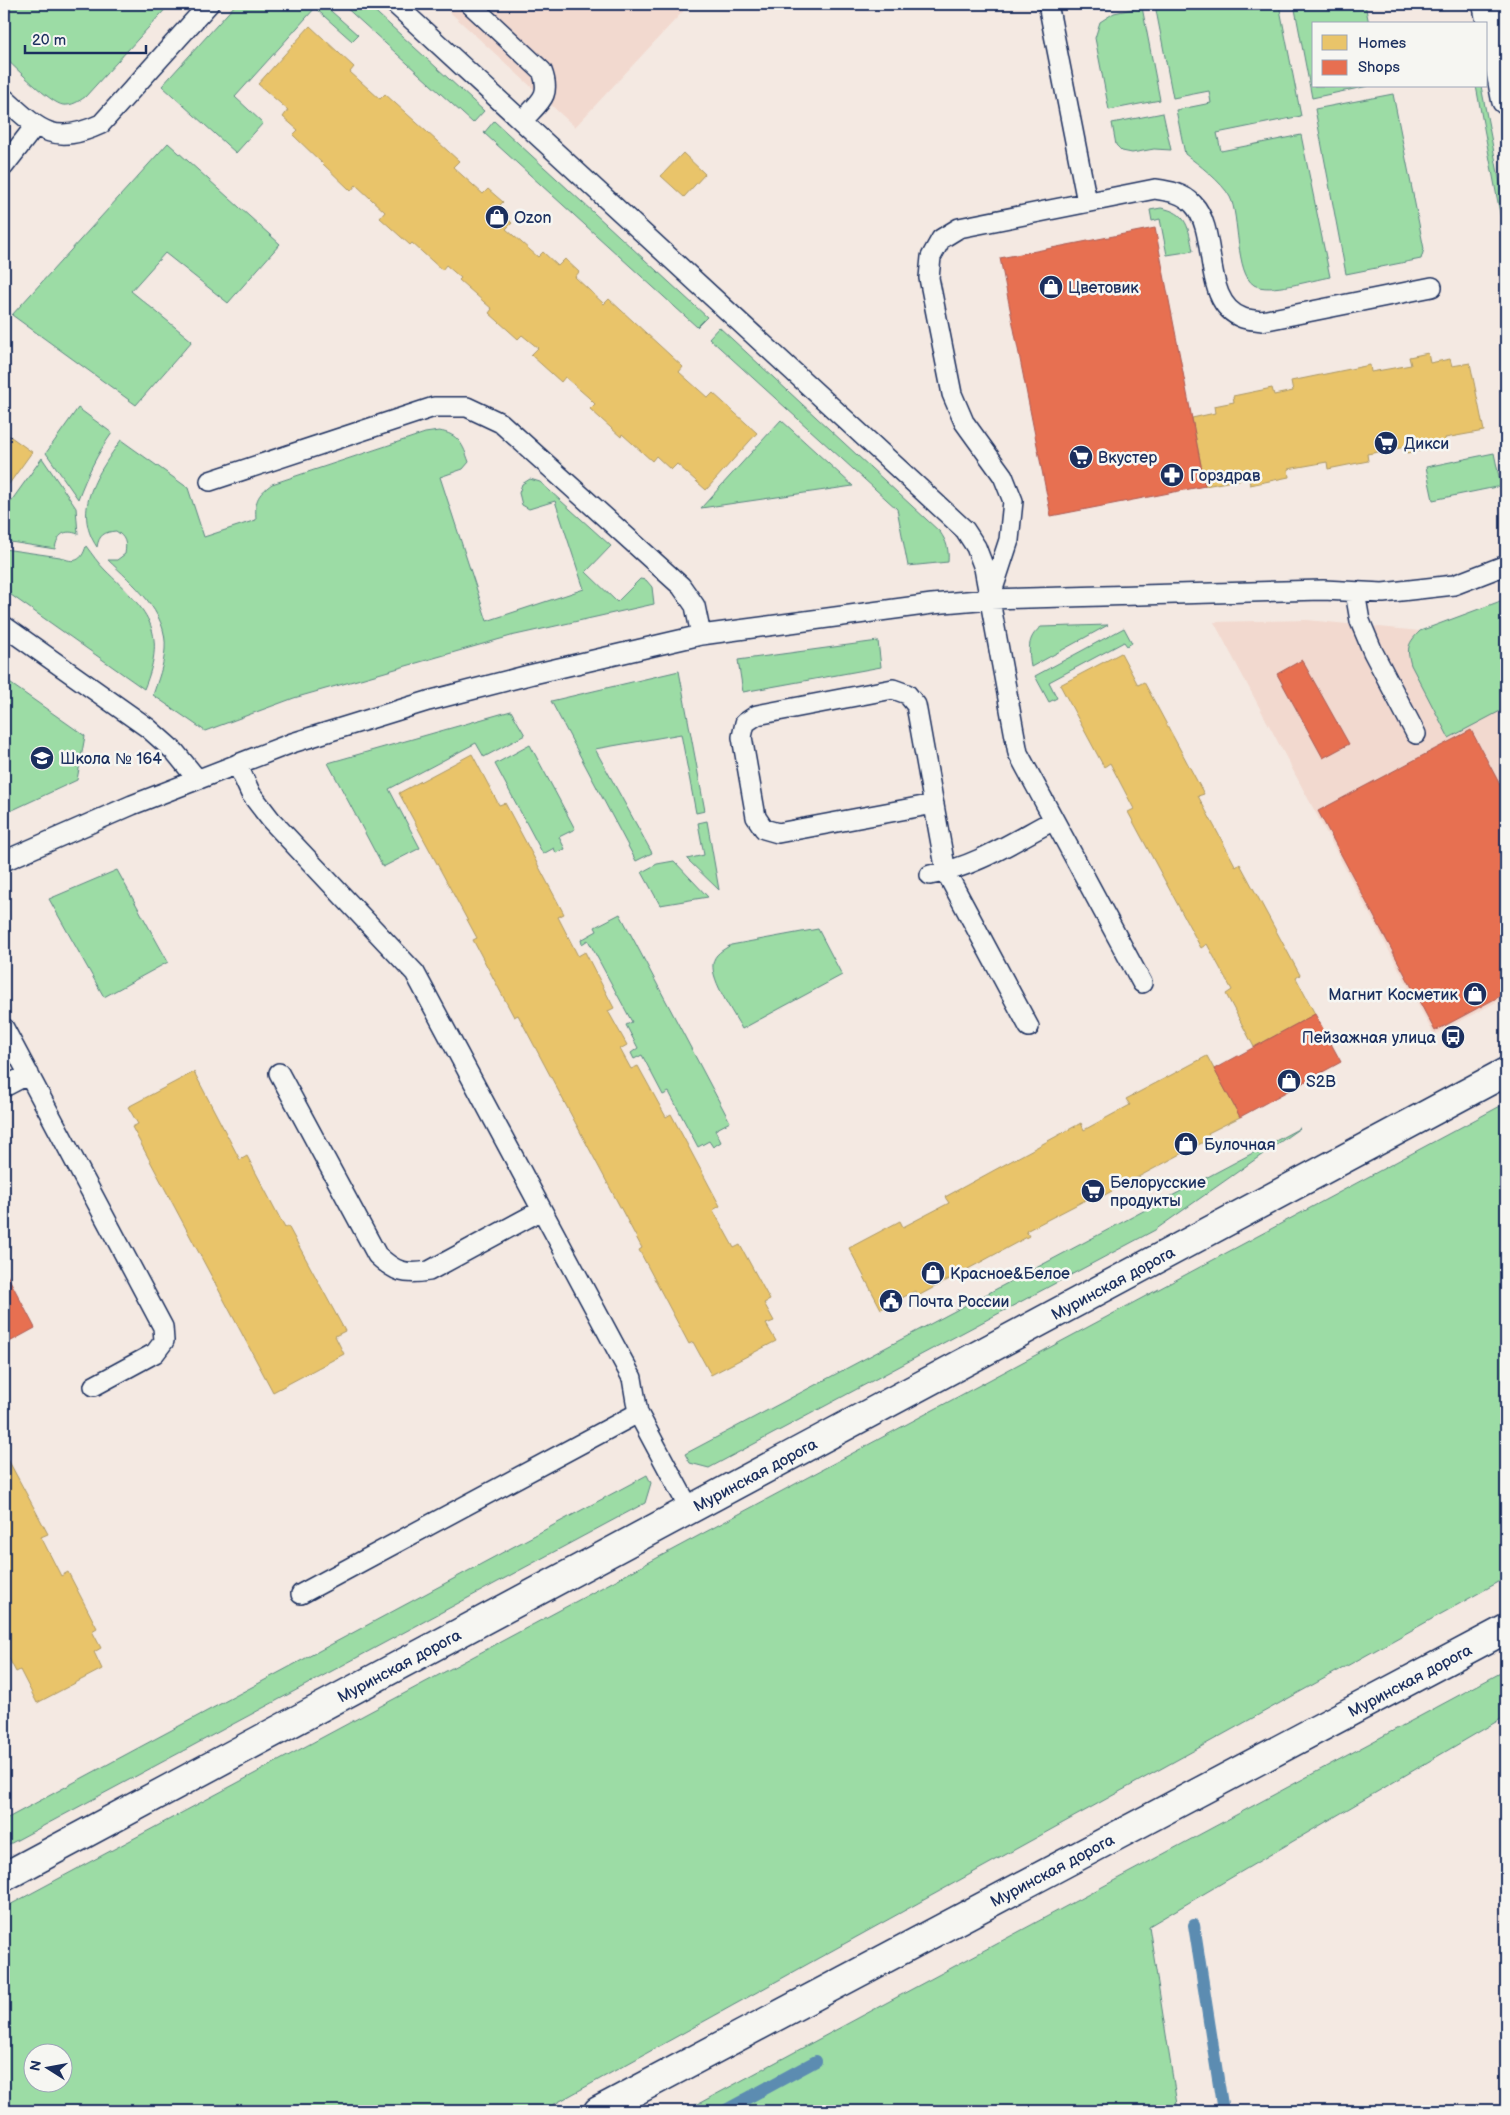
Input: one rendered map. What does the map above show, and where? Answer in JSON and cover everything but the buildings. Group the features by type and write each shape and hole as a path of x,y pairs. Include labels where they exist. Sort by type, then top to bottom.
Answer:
{"street":[{"path":"1487,4 1506,100"},
{"name":"Муринская дорога","path":"4,1877 1506,1072"},
{"name":"Муринская дорога","path":"598,2111 1506,1629"}],"lane":[{"path":"4,98 35,126 51,133 80,133 101,124 209,4"},
{"path":"395,4 965,530 976,547 984,568 1018,753 1142,983"},
{"path":"470,4 542,71 547,84 544,98 522,121"},
{"path":"1048,4 1087,202"},
{"path":"4,166 35,126"},
{"path":"990,599 1009,540 1013,502 1003,476 964,422 952,394 929,278 931,257 941,239 959,228 1155,189 1176,192 1193,204 1204,222 1217,290 1227,307 1243,318 1262,320 1432,287"},
{"path":"210,481 434,407 467,407 501,424 681,586 695,606 701,635"},
{"path":"4,861 132,804 292,743 428,701 529,675 701,635 904,608 990,599 1323,590 1384,593 1454,584 1506,565"},
{"path":"1355,592 1360,621 1373,652 1416,734"},
{"path":"4,626 148,728 175,752 197,780"},
{"path":"934,804 778,833 764,829 756,817 746,764 742,737 745,723 757,715 884,691 893,690 907,694 916,705 934,804 938,873 1029,1027"},
{"path":"237,764 252,794 271,820 415,972 632,1378 638,1413 690,1510"},
{"path":"938,873 976,862 1054,820"},
{"path":"4,1028 163,1327 164,1341 155,1353 94,1386"},
{"path":"279,1073 376,1255 391,1268 410,1274 429,1271 542,1210"},
{"path":"4,1087 29,1074"},
{"path":"301,1594 638,1413"}],"shaded area":[{"path":"441,4 690,4 575,127"},
{"path":"1506,599 1506,997 1434,1035 1214,622 1307,620 1420,631"}],"green space":[{"path":"4,4 170,4 85,97 75,103 63,105 50,98 4,57"},
{"path":"236,4 323,4 358,35 352,41 315,8 235,97 263,123 236,153 162,86"},
{"path":"342,4 367,4 484,111 473,123"},
{"path":"1279,4 1301,116 1217,133 1221,151 1301,135 1330,277 1291,286 1270,288 1254,285 1248,279 1241,257 1230,197 1216,179 1185,154 1176,110 1211,103 1209,91 1173,98 1155,5"},
{"path":"1294,4 1365,4 1369,22 1312,22 1312,88 1359,88 1312,98"},
{"path":"1142,7 1160,100 1109,110 1095,38 1100,22 1114,13"},
{"path":"1476,88 1481,88 1506,214 1506,245"},
{"path":"1393,94 1424,249 1421,259 1346,274 1315,109"},
{"path":"1163,113 1171,150 1154,149 1132,153 1122,151 1116,145 1112,123"},
{"path":"494,121 707,317 697,327 484,133"},
{"path":"168,143 280,244 228,303 165,253 131,291 192,341 136,405 12,315"},
{"path":"1161,208 1177,213 1182,217 1188,228 1193,251 1167,255 1160,219 1152,221 1150,210"},
{"path":"719,327 940,532 947,546 948,562 908,566 897,509 709,338"},
{"path":"78,408 112,433 93,465 78,499 46,453"},
{"path":"781,420 853,486 701,508"},
{"path":"446,432 459,441 465,450 469,462 463,469 440,477 487,621 584,589 555,501 529,509 522,505 519,493 522,484 530,479 540,482 611,546 586,572 617,602 640,579 646,580 652,587 654,604 511,636 294,698 205,731 153,695 165,649 161,623 147,599 108,560 117,560 125,554 126,546 121,535 116,531 108,532 101,537 97,547 90,533 87,519 87,505 91,491 104,465 121,440 188,488 204,537 256,520 258,499 272,484 425,433"},
{"path":"1494,453 1501,486 1433,500 1426,467"},
{"path":"42,458 76,508 78,534 69,532 62,534 55,549 4,541 4,511"},
{"path":"86,546 102,567 142,609 149,622 153,636 154,651 144,689 4,590 4,549 60,557 73,561 80,558"},
{"path":"1506,599 1506,708 1449,738 1411,665 1409,646 1420,631"},
{"path":"1108,625 1031,667 1029,650 1031,640 1036,631 1041,627"},
{"path":"1124,628 1132,643 1127,646 1124,642 1049,682 1057,698 1049,702 1035,676"},
{"path":"878,641 881,667 743,692 738,660"},
{"path":"679,671 705,811 696,813 681,734 595,749 652,853 636,861 551,701"},
{"name":"Школа № 164","path":"4,679 85,736 77,780 4,814"},
{"path":"511,711 525,735 484,757 476,743 389,789 420,848 383,867 328,763"},
{"path":"530,745 575,829 559,837 565,849 556,853 554,848 543,854 495,764"},
{"path":"707,821 719,890 687,859 704,855 698,823"},
{"path":"674,861 708,897 660,905 642,872 657,864"},
{"path":"117,870 168,962 104,997 49,899"},
{"path":"620,914 730,1122 715,1130 721,1142 713,1147 709,1141 698,1147 669,1092 663,1095 642,1055 634,1059 631,1053 638,1048 626,1025 632,1022 588,940 582,944 581,940 597,931 595,927"},
{"path":"818,929 842,975 742,1029 724,997 713,971 713,964 717,955 731,945"},
{"path":"1506,1103 1506,1578 542,2111 4,2111 4,1908"},
{"path":"1300,1128 1155,1230 709,1468 690,1463 685,1454"},
{"path":"647,1475 651,1483 645,1503 4,1847 4,1820"},
{"path":"1506,1670 1506,1716 1149,1926 1178,2111 685,2111"}],"waterway":[{"path":"1194,1925 1223,2111"},
{"path":"724,2111 816,2061"}],"place":[{"name":"Ozon","path":"497,217"},
{"name":"Цветовик","path":"1051,287"},
{"name":"Дикси","path":"1386,443"},
{"name":"Вкустер","path":"1081,457"},
{"name":"Горздрав","path":"1172,475"},
{"name":"Школа № 164","path":"42,758"},
{"name":"Магнит Косметик","path":"1475,994"},
{"name":"Пейзажная улица","path":"1453,1037"},
{"name":"S2B","path":"1289,1081"},
{"name":"Булочная","path":"1186,1144"},
{"name":"Белорусские продукты","path":"1093,1191"},
{"name":"Красное&Белое","path":"933,1273"},
{"name":"Почта России","path":"891,1301"}]}
